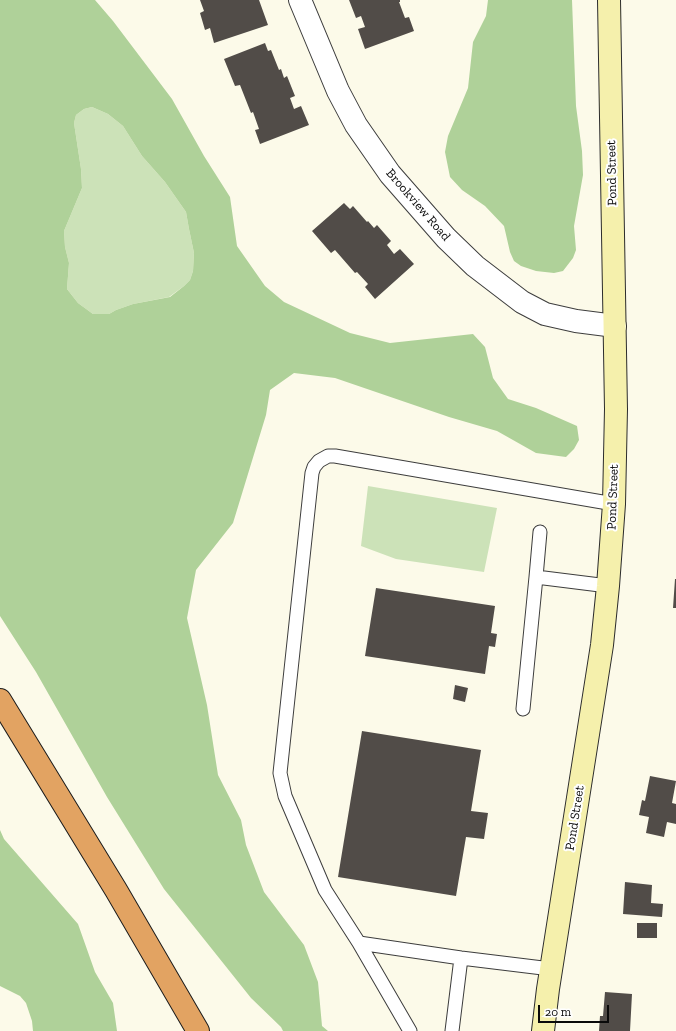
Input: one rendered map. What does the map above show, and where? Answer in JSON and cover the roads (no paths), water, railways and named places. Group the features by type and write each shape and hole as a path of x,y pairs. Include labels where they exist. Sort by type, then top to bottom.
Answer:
{"highway":[{"path":"0,700 112,883 196,1029"}],"main road":[{"name":"Pond Street","path":"543,1031 596,688 608,586 614,504 616,409 609,0"}],"street":[{"name":"Brookview Road","path":"300,0 338,91 356,125 390,174 446,238 475,266 522,302 545,314 576,321 615,326"}],"lane":[{"path":"410,1031 359,943 325,890 284,796 280,781 280,765 314,466 325,457 335,456 614,504"},
{"path":"523,709 540,532"},
{"path":"536,577 608,586"},
{"path":"359,943 461,958 550,979"},
{"path":"452,1031 461,958"}]}
